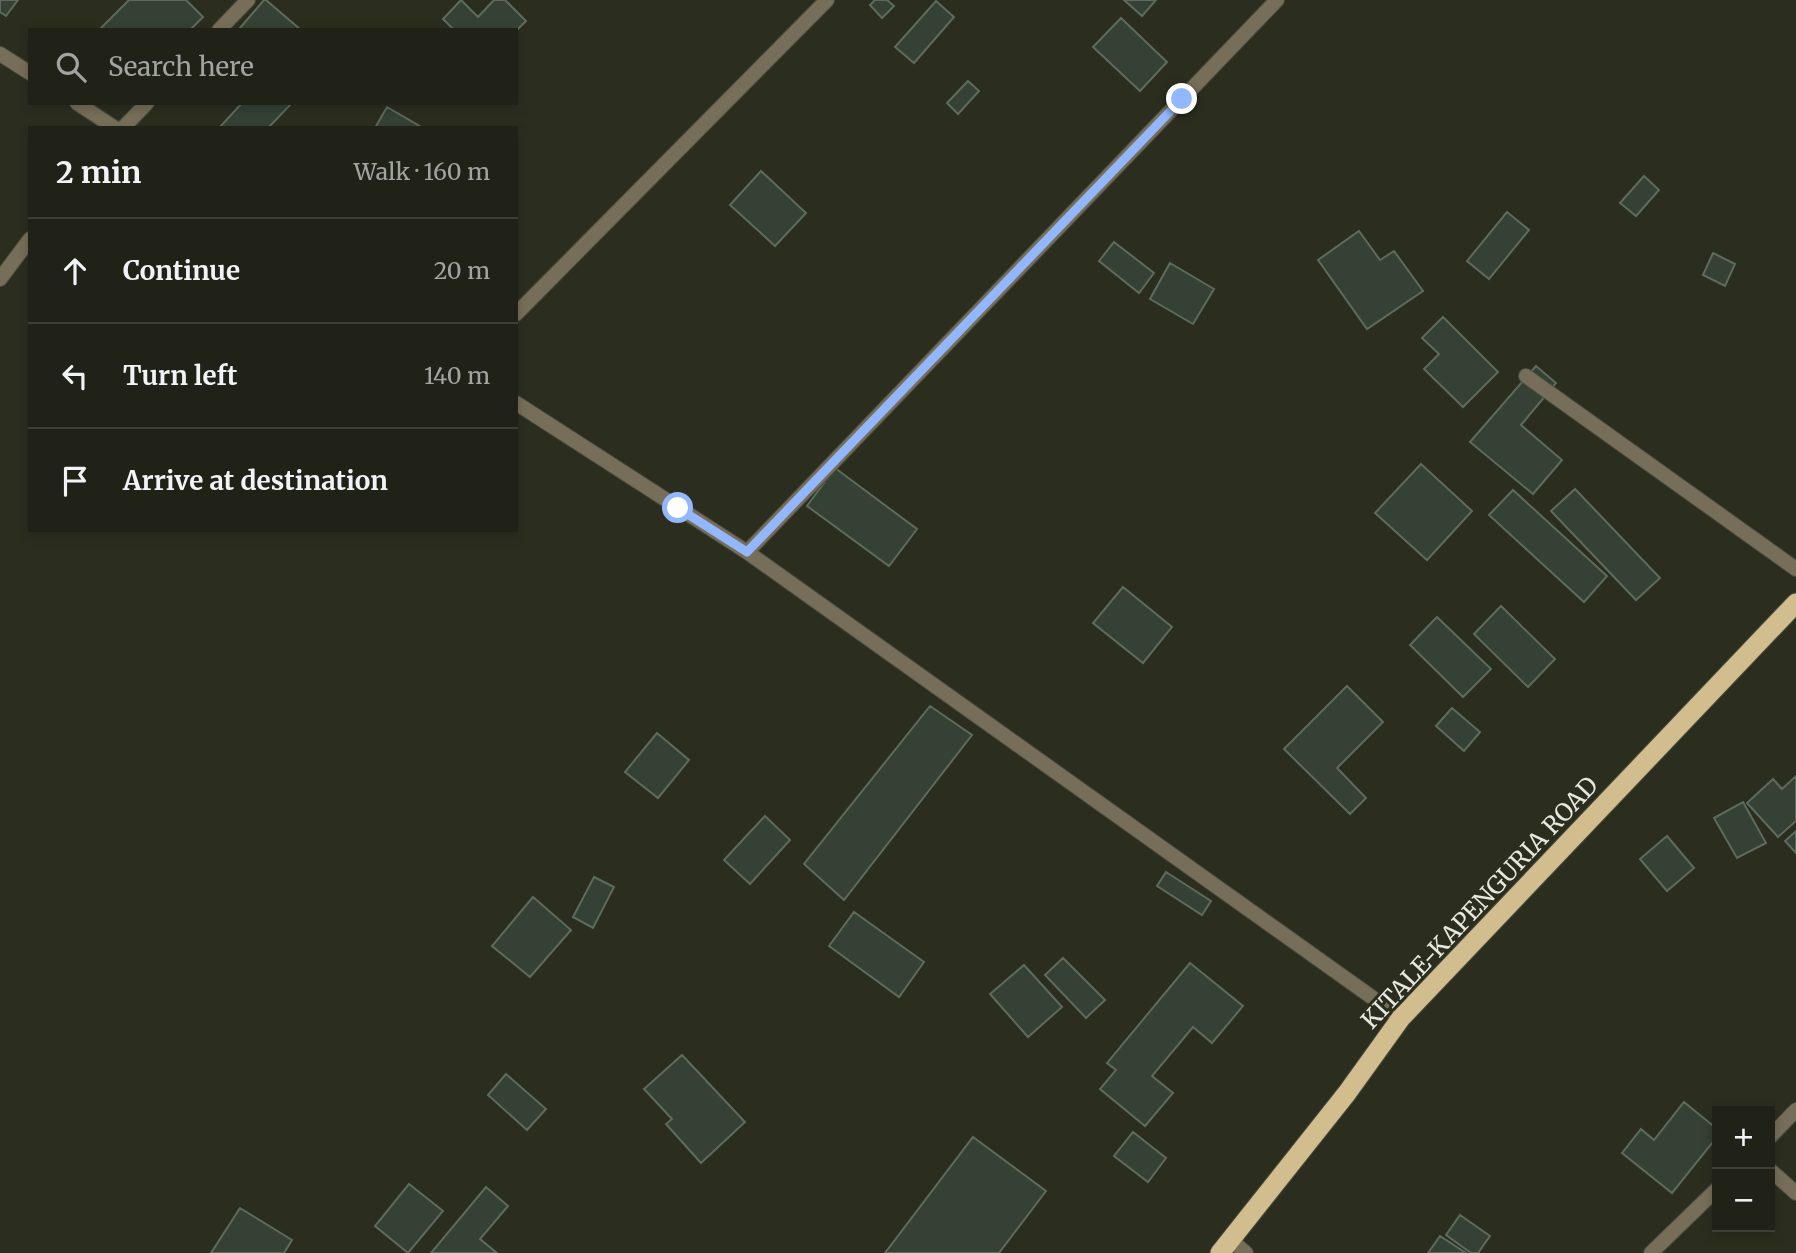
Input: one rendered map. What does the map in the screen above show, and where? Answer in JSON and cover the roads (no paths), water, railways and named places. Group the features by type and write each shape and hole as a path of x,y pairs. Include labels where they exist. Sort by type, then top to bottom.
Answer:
{"highway":[{"name":"KITALE-KAPENGURIA ROAD","path":"1232,1249 1401,1018 1796,603"}],"street":[{"path":"221,28 248,0"},
{"path":"518,312 827,0"},
{"path":"747,552 1277,0"},
{"path":"0,54 28,72"},
{"path":"80,105 112,126"},
{"path":"125,126 145,105"},
{"path":"0,279 28,242"},
{"path":"1526,376 1796,569"},
{"path":"518,404 747,552 1401,1018"},
{"path":"1775,1132 1796,1110"},
{"path":"1775,1174 1796,1193"},
{"path":"1651,1253 1712,1194"}]}
